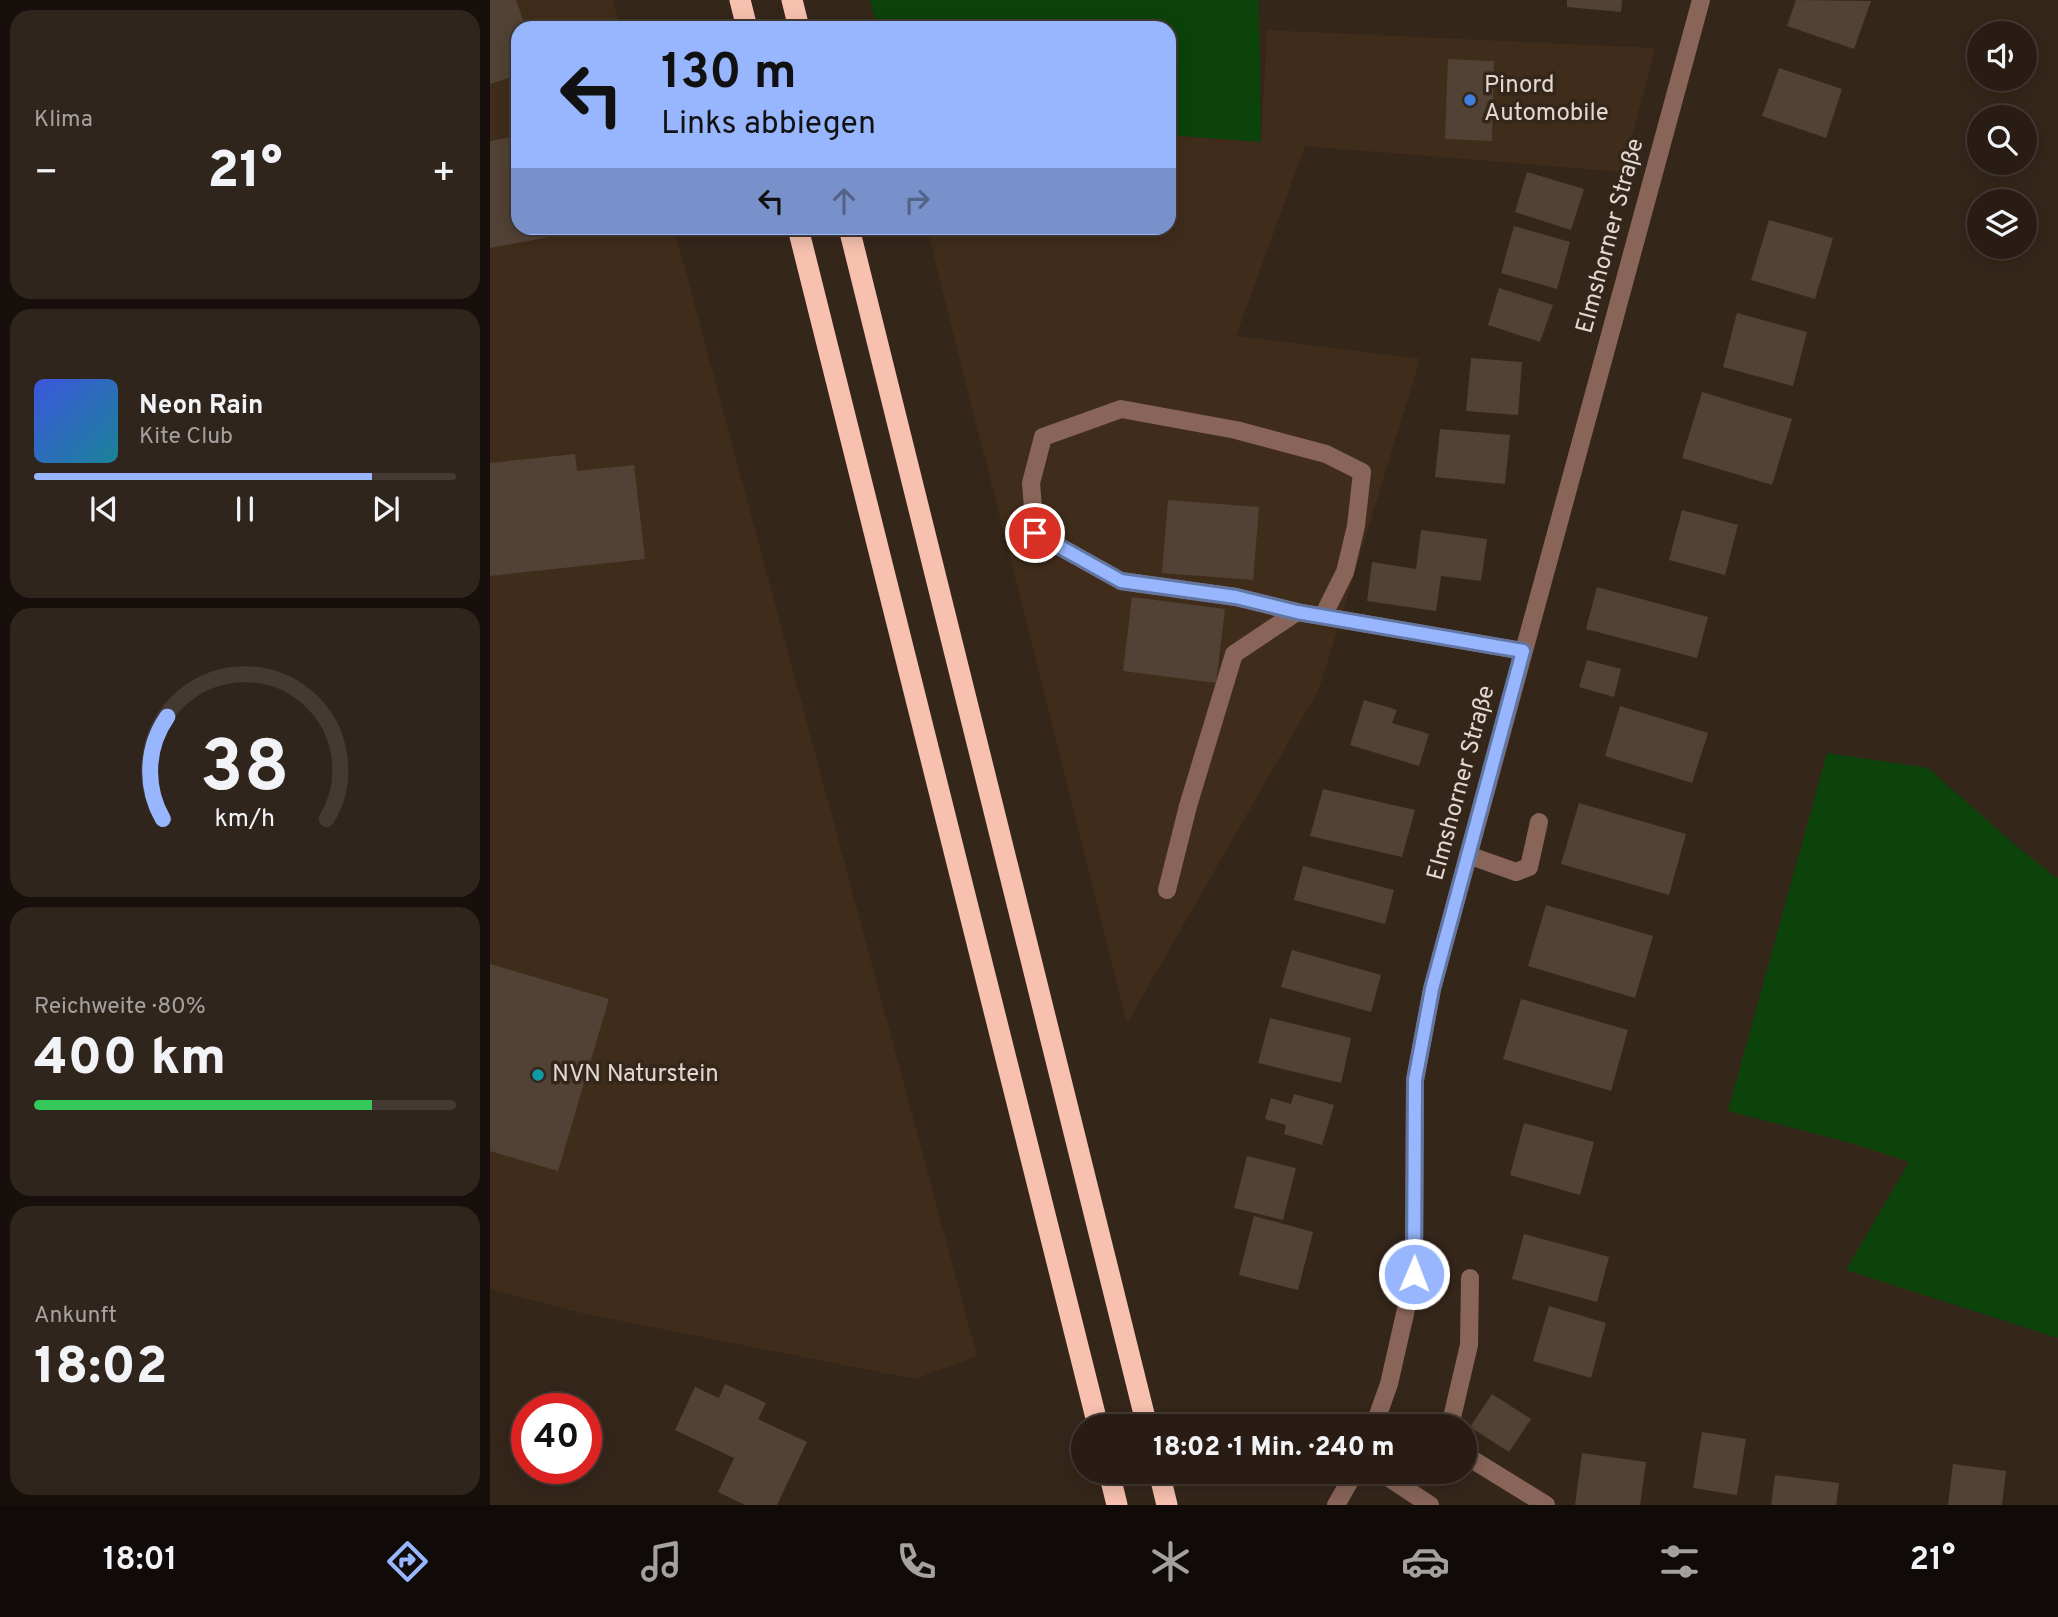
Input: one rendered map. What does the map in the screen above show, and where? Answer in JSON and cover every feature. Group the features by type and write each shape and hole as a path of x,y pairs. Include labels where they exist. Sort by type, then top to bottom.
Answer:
{"highway":[{"path":"740,0 745,21"},
{"path":"792,0 798,21"},
{"path":"800,235 1095,1414"},
{"path":"851,235 1144,1414"},
{"path":"1112,1484 1117,1505"},
{"path":"1161,1484 1167,1505"}],"street":[{"name":"Elmshorner Straße","path":"1379,1414 1390,1384 1414,1274 1415,1080 1432,989 1701,0"},
{"path":"1323,616 1345,572 1356,526 1362,472 1326,454 1249,433 1121,409 1043,437 1031,483 1035,533 1121,581 1236,597 1297,612 1523,651"},
{"path":"1167,890 1188,806 1234,654 1297,612"},
{"path":"1468,855 1516,872 1529,867 1539,822"},
{"path":"1453,1414 1469,1345 1470,1278"},
{"path":"1477,1462 1546,1505"},
{"path":"1336,1505 1348,1484"},
{"path":"1398,1484 1430,1505"}],"shaded area":[{"path":"490,0 613,0 619,21 511,21 511,235 676,235 977,1356 915,1379 581,1313 490,1289"},
{"path":"1267,30 1655,48 1623,172 1305,146 1236,336 1420,359 1319,689 1127,1023 929,235 1176,235 1176,136 1261,142","holes":["1448,59 1494,61 1492,140"]}],"green space":[{"path":"870,0 1259,0 1261,142 1176,136 1176,21 875,21"},
{"path":"1827,753 1928,768 2058,879 2058,1338 1846,1270 1909,1162 1858,1145 1728,1111"}],"building":[{"path":"490,0 516,0 524,21 511,21 511,77 490,84"},
{"path":"1567,0 1622,0 1621,12 1567,7"},
{"path":"1796,0 1871,1 1854,49 1787,26"},
{"name":"Pinord Automobile","path":"1448,59 1494,61 1492,141 1445,139"},
{"path":"1779,68 1842,89 1826,138 1762,116"},
{"path":"511,137 511,235 560,235 490,248 490,141"},
{"path":"1527,172 1584,189 1571,230 1515,212"},
{"path":"1769,220 1833,238 1815,299 1751,280"},
{"path":"1514,226 1570,242 1557,289 1501,273"},
{"path":"1499,288 1553,305 1540,342 1488,325"},
{"path":"1737,313 1807,332 1793,386 1723,367"},
{"path":"1471,358 1522,362 1518,415 1466,411"},
{"path":"1702,392 1792,419 1772,485 1682,458"},
{"path":"1440,429 1510,435 1505,484 1435,477"},
{"path":"575,454 577,471 634,465 645,559 490,576 490,463"},
{"path":"1168,500 1259,507 1253,580 1162,573"},
{"path":"1682,510 1738,525 1725,575 1669,560"},
{"path":"1421,530 1487,539 1481,581 1441,576 1436,611 1367,601 1372,562 1416,569"},
{"path":"1597,587 1708,617 1697,658 1586,629"},
{"path":"1132,597 1225,609 1216,683 1123,671"},
{"path":"1587,660 1621,669 1614,697 1579,687"},
{"path":"1364,700 1397,710 1392,723 1429,734 1419,766 1350,745"},
{"path":"1620,706 1708,733 1692,783 1605,756"},
{"path":"1323,789 1415,810 1402,857 1310,836"},
{"path":"1579,803 1686,834 1669,895 1561,864"},
{"path":"1303,866 1394,890 1385,924 1294,900"},
{"path":"1546,905 1653,936 1635,998 1528,966"},
{"path":"1292,950 1381,975 1371,1012 1281,987"},
{"name":"NVN Naturstein","path":"490,964 609,999 558,1171 490,1151"},
{"path":"1521,999 1628,1030 1611,1091 1503,1059"},
{"path":"1270,1018 1351,1038 1341,1083 1258,1063"},
{"path":"1294,1094 1334,1105 1322,1145 1284,1134 1286,1125 1265,1119 1271,1098 1291,1104"},
{"path":"1524,1123 1594,1142 1580,1195 1510,1175"},
{"path":"1247,1156 1296,1168 1283,1220 1234,1208"},
{"path":"1254,1216 1313,1232 1298,1290 1239,1275"},
{"path":"1524,1234 1609,1257 1597,1302 1512,1279"},
{"path":"1549,1306 1606,1323 1591,1378 1533,1361"},
{"path":"725,1384 766,1403 758,1419 807,1442 777,1505 745,1505 718,1492 734,1458 675,1430 695,1387 719,1398"},
{"path":"1492,1394 1531,1419 1509,1452 1477,1431 1477,1416"},
{"path":"1702,1432 1746,1439 1737,1495 1693,1488"},
{"path":"1582,1453 1646,1462 1640,1505 1575,1505"},
{"path":"1953,1464 2006,1471 2002,1505 1948,1505"},
{"path":"1775,1475 1839,1483 1836,1505 1771,1505"}],"place":[{"name":"Pinord Automobile","path":"1470,100"},
{"name":"NVN Naturstein","path":"538,1075"}],"route":[{"path":"1035,533 1121,581 1236,597 1297,612 1523,651 1432,989 1415,1080 1414,1274"}]}
